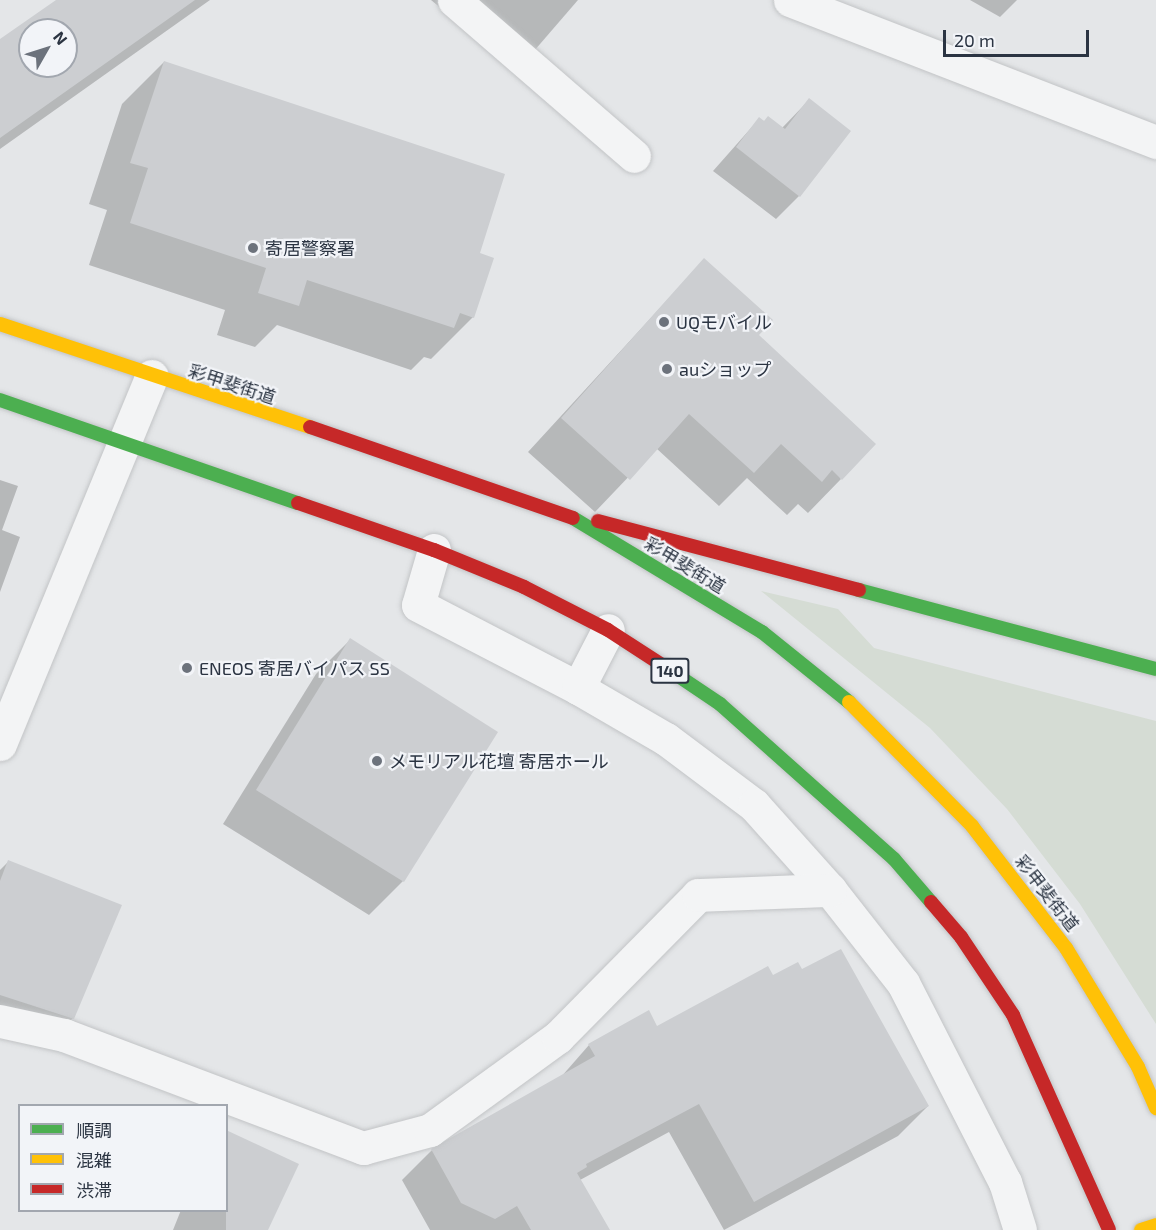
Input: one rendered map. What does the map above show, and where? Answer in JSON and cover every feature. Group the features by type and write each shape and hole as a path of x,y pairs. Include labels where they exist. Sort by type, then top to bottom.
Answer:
{"highway":[{"name":"彩甲斐街道","path":"0,324 562,511 762,632 853,705 972,826 1066,948 1138,1067 1156,1108"},
{"name":"140","path":"0,400 434,550 524,587 608,630 720,704 788,762 894,860 961,938 1013,1015 1109,1230"},
{"path":"562,511 1156,669"},
{"path":"1141,1230 1156,1225"}],"street":[{"path":"454,0 634,156"},
{"path":"790,0 1156,142"},
{"path":"0,744 127,443 152,376"},
{"path":"434,550 418,605 578,688 666,739 754,805 830,890 903,983 1005,1182 1020,1230"},
{"path":"578,688 608,630"},
{"path":"0,1021 64,1035 363,1148 430,1131 558,1037 698,896 830,890"}],"shaded area":[{"path":"761,591 838,609 874,648 1156,721 1156,1024 1080,904 1007,809 930,728"}],"building":[{"path":"56,0 195,0 0,138 0,39 18,26 18,78 78,78 78,18 30,18"},
{"path":"164,61 505,174 480,253 494,258 474,318 460,313 454,328 307,280 299,306 258,293 266,268 130,223 148,168 130,163"},
{"path":"809,98 851,131 800,197 736,147 759,117 764,121 768,116 785,129"},
{"path":"704,258 773,320 759,335 876,444 842,480 832,470 822,482 781,444 754,473 689,414 630,480 561,418"},
{"name":"メモリアル花壇 寄居ホール","path":"350,638 498,732 404,882 256,790"},
{"path":"8,860 122,905 74,1019 0,995 0,881"},
{"path":"841,949 929,1106 754,1202 699,1104 586,1164 587,1167 577,1173 610,1230 531,1230 517,1206 495,1219 461,1203 431,1149 595,1056 588,1044 649,1010 657,1026 768,966 773,975 798,962 802,969"},
{"path":"228,1131 299,1164 268,1230 226,1230"}],"traffic: fast":[{"path":"0,400 298,503"},
{"path":"573,518 762,632 849,702"},
{"path":"859,590 1156,669"},
{"path":"668,669 720,704 894,859 931,902"}],"traffic: slow":[{"path":"0,324 310,427"},
{"path":"849,702 972,826 1066,948 1138,1067 1156,1108"},
{"path":"1141,1230 1156,1225"}],"traffic: jam":[{"path":"310,427 573,518"},
{"path":"298,503 434,550 524,587 608,630 668,669"},
{"path":"598,521 859,590"},
{"path":"931,902 961,937 1013,1015 1109,1230"}],"place":[{"name":"寄居警察署","path":"253,248"},
{"name":"UQモバイル","path":"664,322"},
{"name":"auショップ","path":"667,369"},
{"name":"ENEOS 寄居バイパス SS","path":"187,668"},
{"name":"メモリアル花壇 寄居ホール","path":"377,761"}]}
